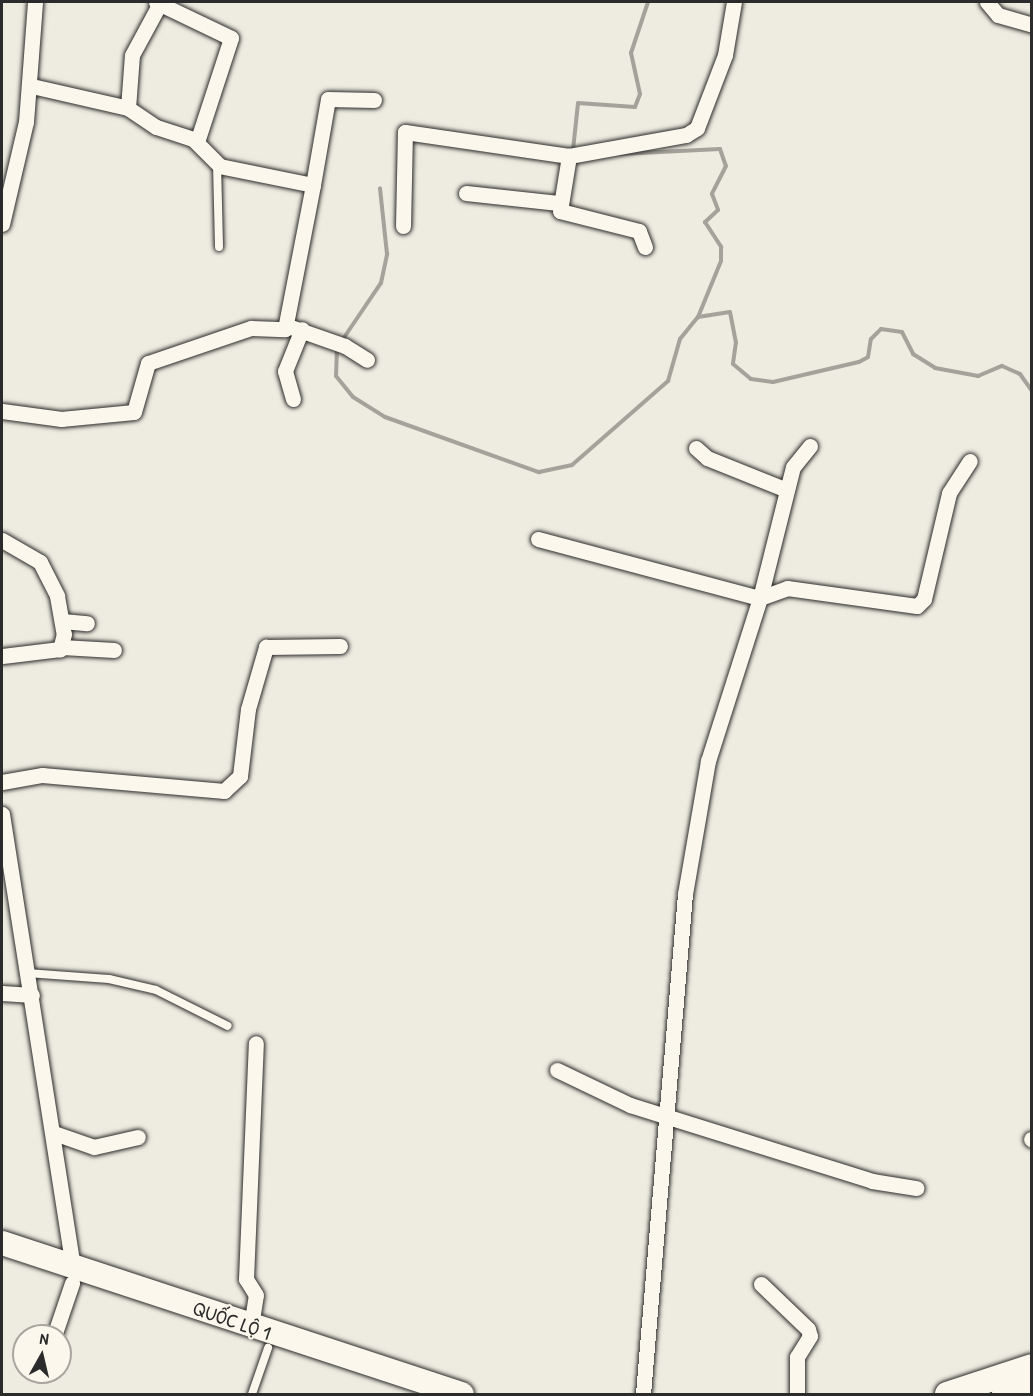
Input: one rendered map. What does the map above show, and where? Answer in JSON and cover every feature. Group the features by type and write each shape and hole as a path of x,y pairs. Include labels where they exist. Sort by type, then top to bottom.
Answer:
{"highway":[{"name":"QUỐC LỘ 1","path":"2,1243 72,1274 268,1348 416,1390 462,1395"},
{"name":"QUỐC LỘ 1","path":"2,1260 72,1274 251,1326 416,1390"},
{"path":"947,1395 1032,1366"}],"street":[{"path":"2,224 32,86 35,2"},
{"path":"403,226 405,132 569,156 686,135 698,128 725,55 734,2"},
{"path":"987,2 998,15 1032,25"},
{"path":"129,108 132,55 158,3 231,38 197,142"},
{"path":"32,86 129,108 156,127 197,142 217,164 313,184"},
{"path":"293,399 285,371 295,327 313,184 328,99 374,100"},
{"path":"558,203 569,156"},
{"path":"466,193 558,203 571,217 639,231 645,246"},
{"path":"2,411 61,419 134,412 148,363 251,328 295,327 367,360"},
{"path":"643,1395 669,1117 685,894 706,772 760,598 795,461 810,446"},
{"path":"696,448 707,458 787,490"},
{"path":"538,539 760,598 788,588 922,604 949,494 970,461"},
{"path":"2,540 40,562 57,596 62,621 62,647"},
{"path":"62,621 87,623"},
{"path":"2,782 42,775 224,791 240,776 248,709 266,647 340,646"},
{"path":"2,656 62,647 114,651"},
{"path":"2,814 54,1133 72,1274 57,1324"},
{"path":"2,993 32,996"},
{"path":"251,1326 255,1295 246,1280 256,1043"},
{"path":"557,1070 605,1096 872,1180 916,1188"},
{"path":"54,1133 94,1147 138,1137"},
{"path":"761,1284 808,1329 810,1336 797,1357 797,1395"}],"lane":[{"path":"217,164 219,247"},
{"path":"27,973 109,979 156,990 228,1026"},
{"path":"252,1395 268,1348"}],"waterway":[{"path":"573,150 578,103 635,107 640,94 631,53 648,2"},
{"path":"619,154 720,149 726,166 712,194 718,210 705,222 721,247 721,261 698,317"},
{"path":"341,342 381,283 387,254 380,188"},
{"path":"337,348 336,376 353,397 385,417 539,472 572,465 668,381 680,339 698,317 730,312 736,342 733,364 751,379 773,382 859,362 868,357 871,339 881,329 902,332 913,354 935,368 978,376 1002,366 1020,374 1032,391"}]}
